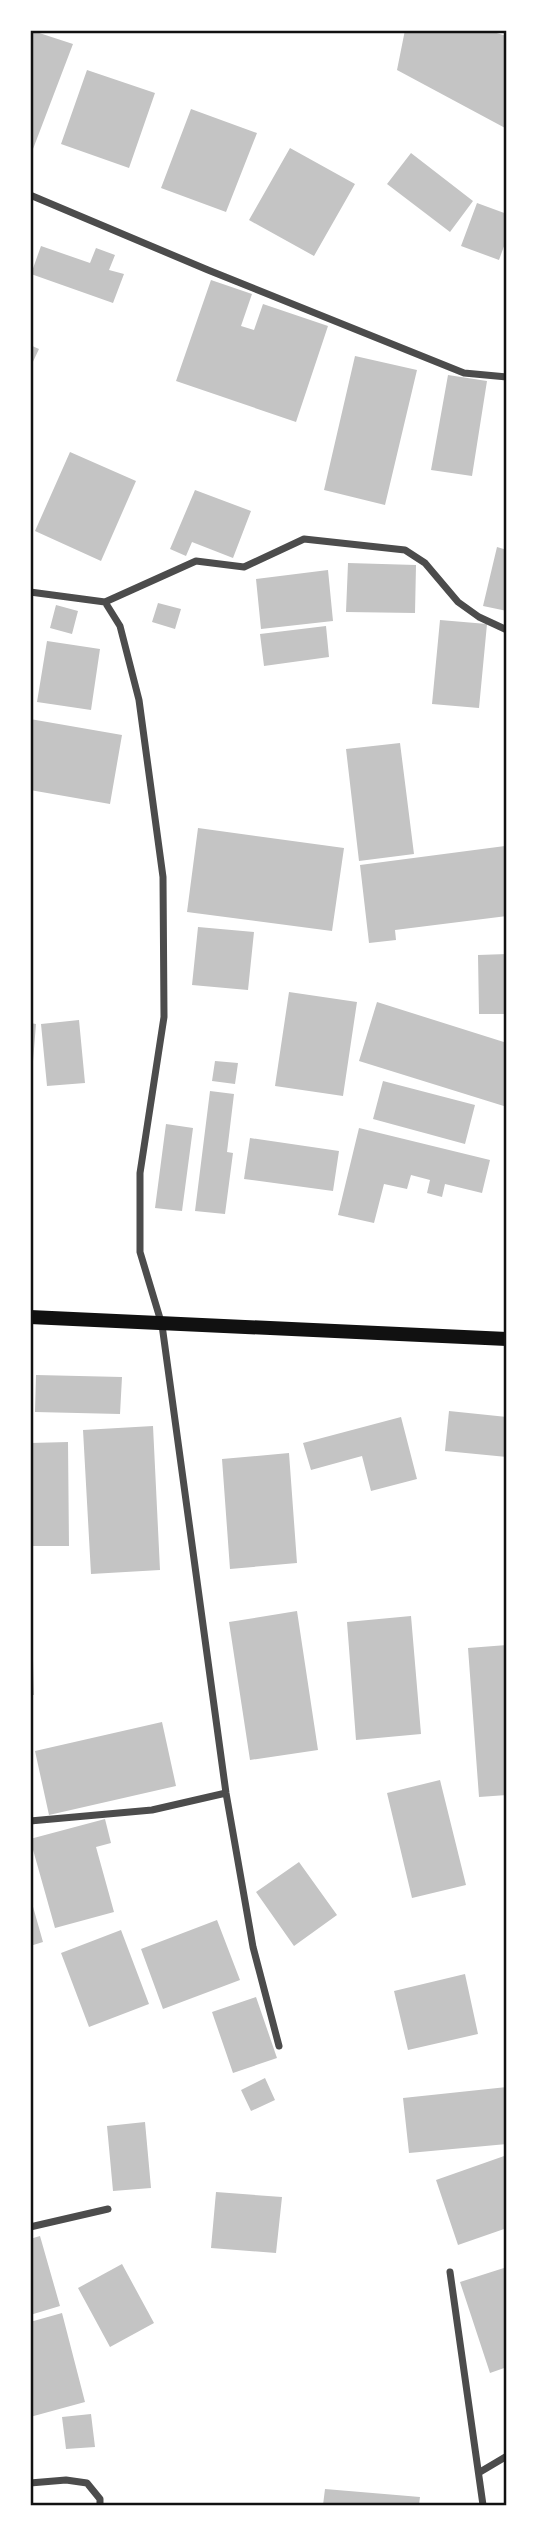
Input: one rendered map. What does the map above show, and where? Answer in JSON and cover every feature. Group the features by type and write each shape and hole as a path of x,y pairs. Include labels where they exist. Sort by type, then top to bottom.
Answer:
{"main road":[{"path":"30,1317 507,1339"}],"street":[{"path":"30,195 464,373 507,377"},
{"path":"30,592 106,602 196,561 244,567 304,539 405,550 425,563 458,602 479,617 507,630"},
{"path":"106,602 120,626 139,700 163,877 164,1017 141,1173 140,1252 162,1325 226,1793 253,1947 279,2046"},
{"path":"30,1821 152,1810 226,1793"},
{"path":"30,2227 108,2209"},
{"path":"450,2272 483,2505"},
{"path":"480,2472 507,2456"},
{"path":"30,2483 66,2480 87,2483 100,2500 100,2505"}],"building":[{"path":"30,30 73,44 33,149 30,148"},
{"path":"405,30 486,30 507,36 507,129 397,70"},
{"path":"87,70 155,93 129,168 61,144"},
{"path":"191,109 257,133 226,212 161,188"},
{"path":"290,148 355,184 314,256 249,220"},
{"path":"411,153 473,201 450,232 387,184"},
{"path":"477,203 507,214 507,238 499,260 461,246"},
{"path":"41,246 90,263 96,248 115,255 109,270 124,274 113,303 31,274"},
{"path":"211,280 252,294 241,326 254,330 263,304 328,326 296,422 176,381"},
{"path":"30,345 39,349 30,368"},
{"path":"355,356 417,370 385,505 324,490"},
{"path":"448,375 487,381 472,476 431,470"},
{"path":"70,452 136,481 101,561 35,531"},
{"path":"195,490 251,511 233,558 192,542 186,556 170,549"},
{"path":"497,547 507,550 507,611 483,606"},
{"path":"348,563 416,565 415,613 346,612"},
{"path":"328,570 333,621 261,629 256,579"},
{"path":"158,603 181,609 175,629 152,622"},
{"path":"56,605 78,611 72,634 50,628"},
{"path":"440,620 487,624 479,708 432,704"},
{"path":"326,626 329,657 264,666 260,634"},
{"path":"47,641 100,649 91,710 37,702"},
{"path":"30,719 122,735 110,804 30,790"},
{"path":"400,743 414,854 359,861 346,749"},
{"path":"198,828 344,848 332,931 187,912"},
{"path":"505,846 507,916 395,930 396,940 369,943 360,865"},
{"path":"198,927 254,932 248,990 192,985"},
{"path":"507,954 507,1014 479,1014 478,955"},
{"path":"289,992 357,1002 343,1096 275,1086"},
{"path":"377,1002 507,1043 507,1107 359,1061"},
{"path":"79,1020 85,1083 47,1086 41,1024"},
{"path":"30,1023 36,1024 32,1074 30,1074"},
{"path":"215,1061 238,1063 235,1084 212,1081"},
{"path":"383,1081 475,1105 465,1144 373,1119"},
{"path":"210,1091 234,1094 227,1152 233,1153 225,1214 195,1211"},
{"path":"166,1124 193,1128 182,1211 155,1208"},
{"path":"359,1128 490,1160 482,1193 445,1184 442,1197 427,1193 430,1180 411,1175 407,1189 384,1184 374,1223 338,1215"},
{"path":"250,1138 339,1151 333,1191 244,1179"},
{"path":"36,1375 122,1377 120,1414 35,1412"},
{"path":"449,1411 507,1417 507,1457 445,1451"},
{"path":"401,1417 417,1479 371,1491 362,1456 311,1470 303,1443"},
{"path":"153,1426 160,1570 91,1574 83,1430"},
{"path":"68,1442 69,1546 30,1546 30,1443"},
{"path":"289,1453 297,1563 230,1569 222,1459"},
{"path":"297,1611 318,1750 250,1760 229,1622"},
{"path":"411,1616 421,1734 356,1740 347,1622"},
{"path":"32,1624 34,1695 30,1695"},
{"path":"507,1645 507,1795 479,1797 468,1648"},
{"path":"162,1722 176,1786 49,1815 35,1751"},
{"path":"440,1780 466,1885 412,1898 387,1793"},
{"path":"105,1819 111,1843 96,1847 114,1912 55,1928 30,1839"},
{"path":"299,1862 337,1915 294,1946 256,1892"},
{"path":"30,1896 43,1942 30,1946"},
{"path":"217,1920 240,1980 163,2009 141,1949"},
{"path":"121,1930 149,2004 89,2027 61,1953"},
{"path":"465,1974 478,2034 408,2050 394,1991"},
{"path":"256,1997 277,2058 233,2073 212,2012"},
{"path":"265,2078 275,2100 251,2111 241,2090"},
{"path":"507,2087 507,2144 409,2153 403,2098"},
{"path":"145,2122 151,2188 113,2191 107,2126"},
{"path":"507,2155 507,2228 458,2245 436,2180"},
{"path":"216,2192 282,2197 276,2253 211,2248"},
{"path":"40,2236 60,2306 30,2315 30,2239"},
{"path":"122,2264 154,2323 110,2347 78,2288"},
{"path":"507,2267 507,2367 490,2373 460,2282"},
{"path":"62,2313 85,2402 30,2417 30,2322"},
{"path":"91,2414 95,2447 66,2449 62,2417"},
{"path":"325,2489 420,2497 419,2505 323,2505"}]}
